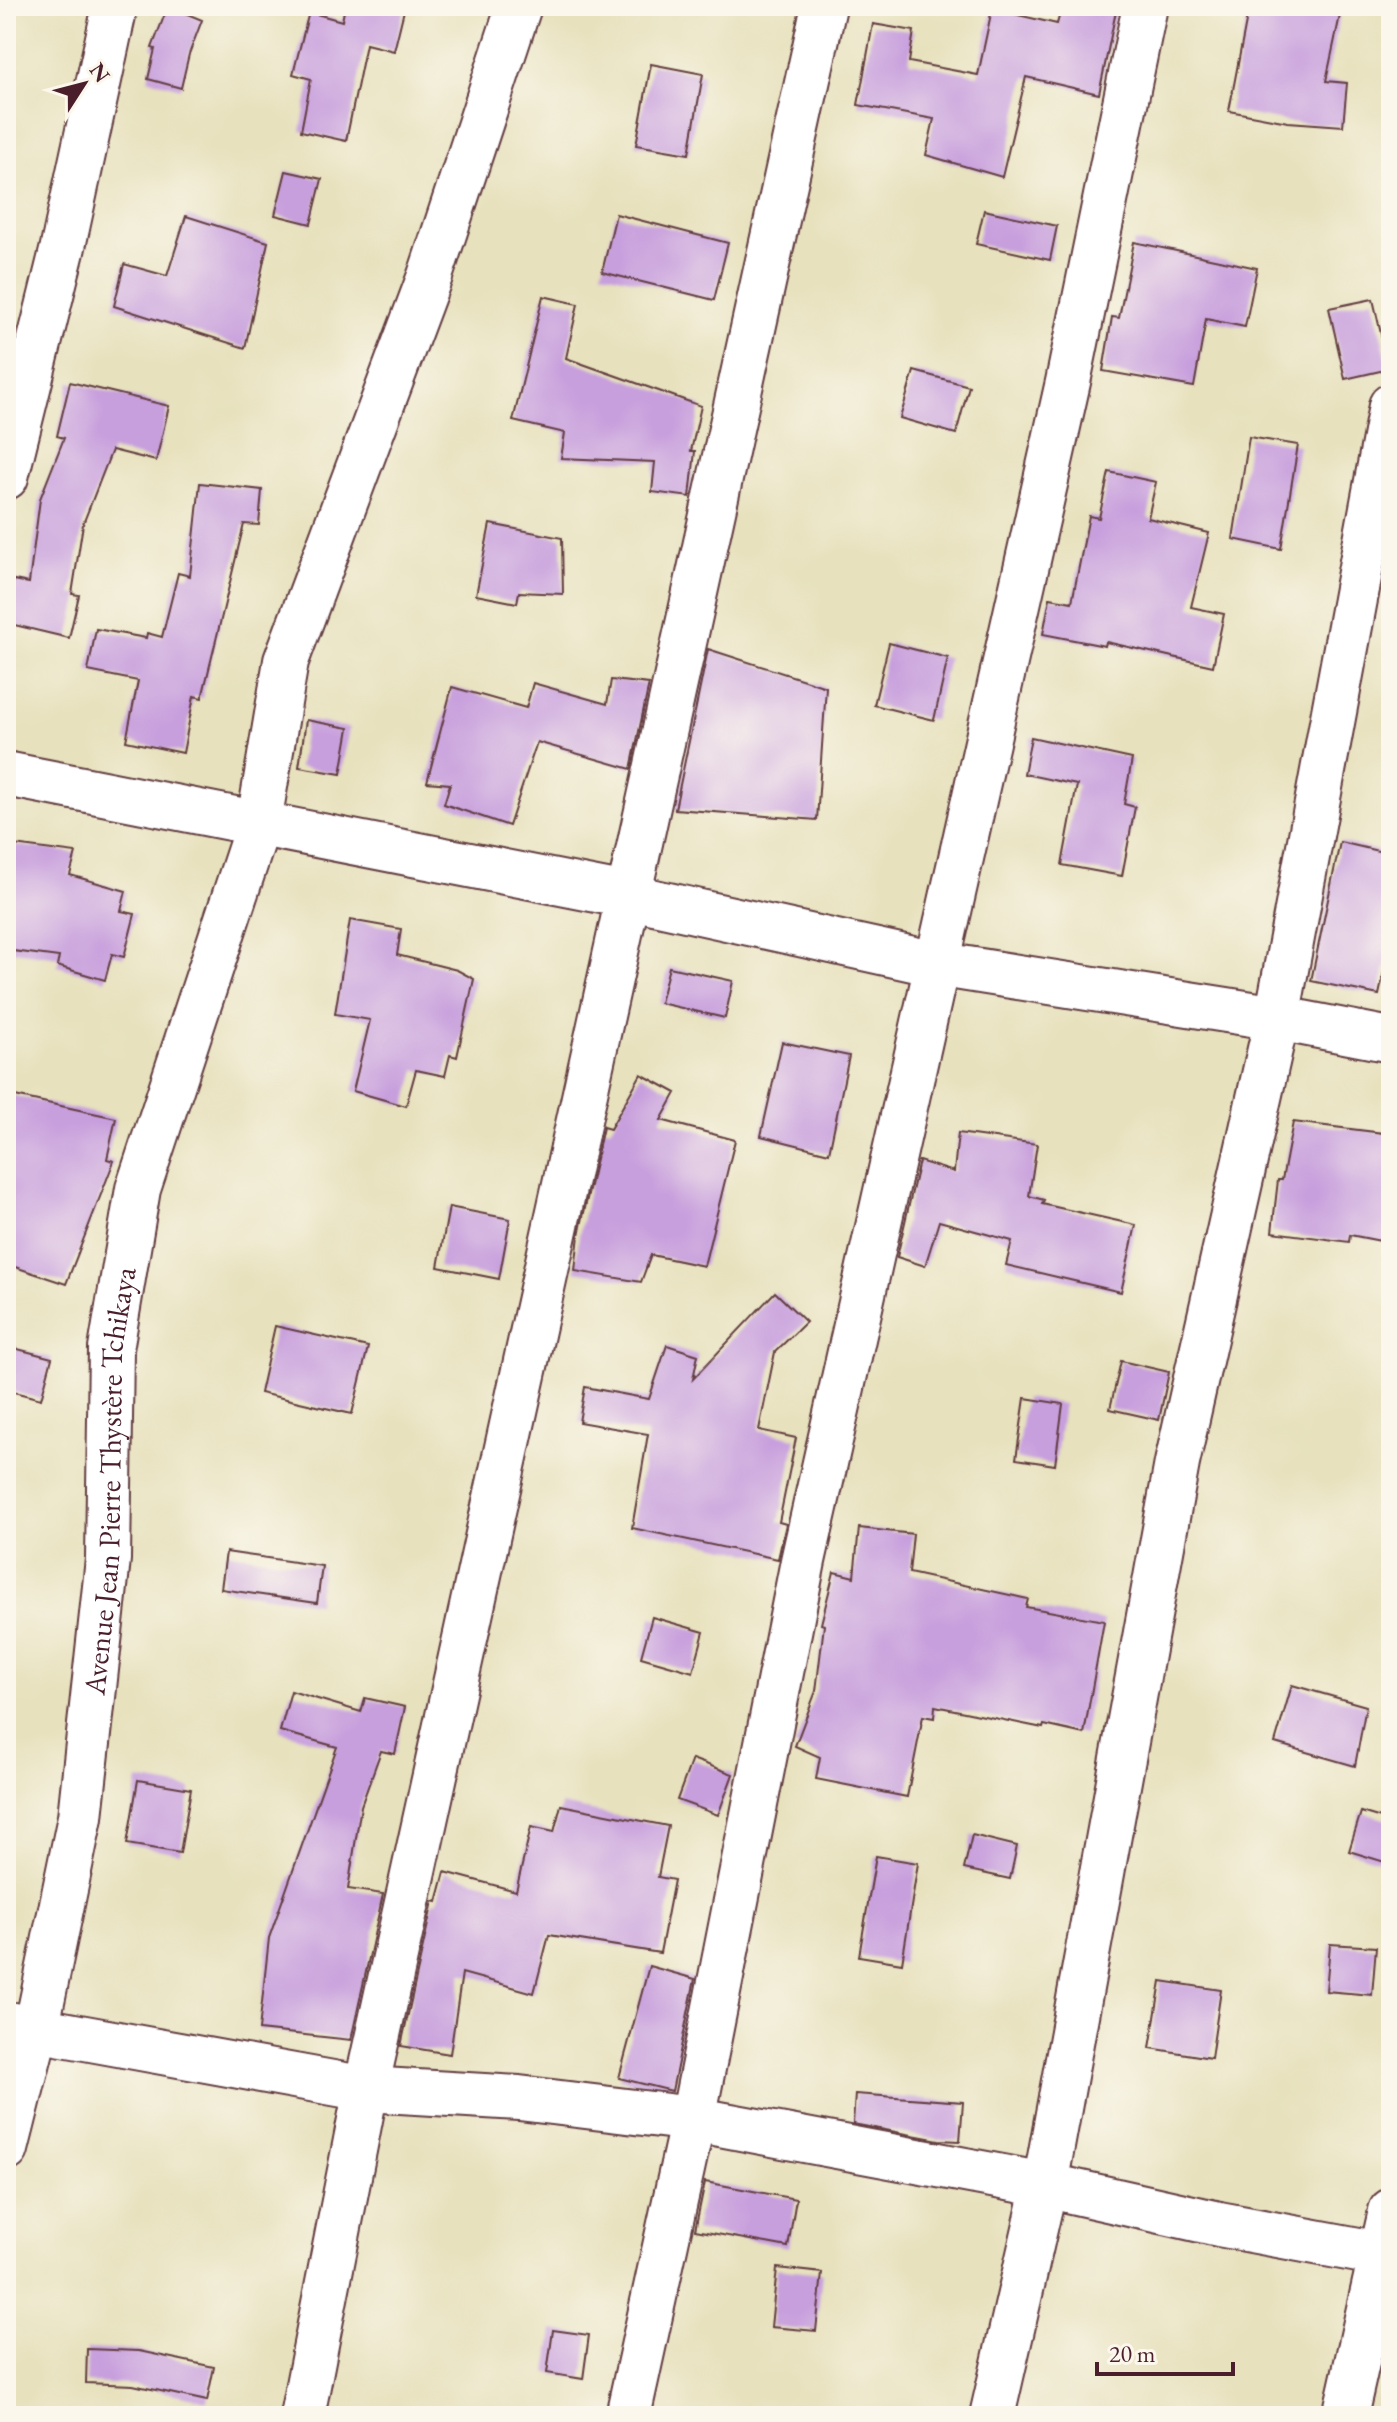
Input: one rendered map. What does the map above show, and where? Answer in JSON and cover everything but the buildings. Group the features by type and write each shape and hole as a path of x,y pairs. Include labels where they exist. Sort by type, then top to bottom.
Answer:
{"street":[{"path":"6,477 62,251 115,6"},
{"name":"Avenue Jean Pierre Thystère Tchikaya","path":"6,2149 21,2027 80,1817 108,1559 111,1349 138,1189 259,822 286,661 430,276 519,6"},
{"path":"302,2416 366,2089 824,6"},
{"path":"628,2416 693,2119 803,1561 1068,382 1145,6"},
{"path":"992,2416 1045,2185 1177,1463 1277,1018 1391,406"},
{"path":"6,774 627,896 936,964 1277,1018 1391,1040"},
{"path":"21,2027 366,2089 519,2098 693,2119 1045,2185 1219,2224 1387,2255"},
{"path":"1345,2416 1387,2255 1391,2211"}]}
